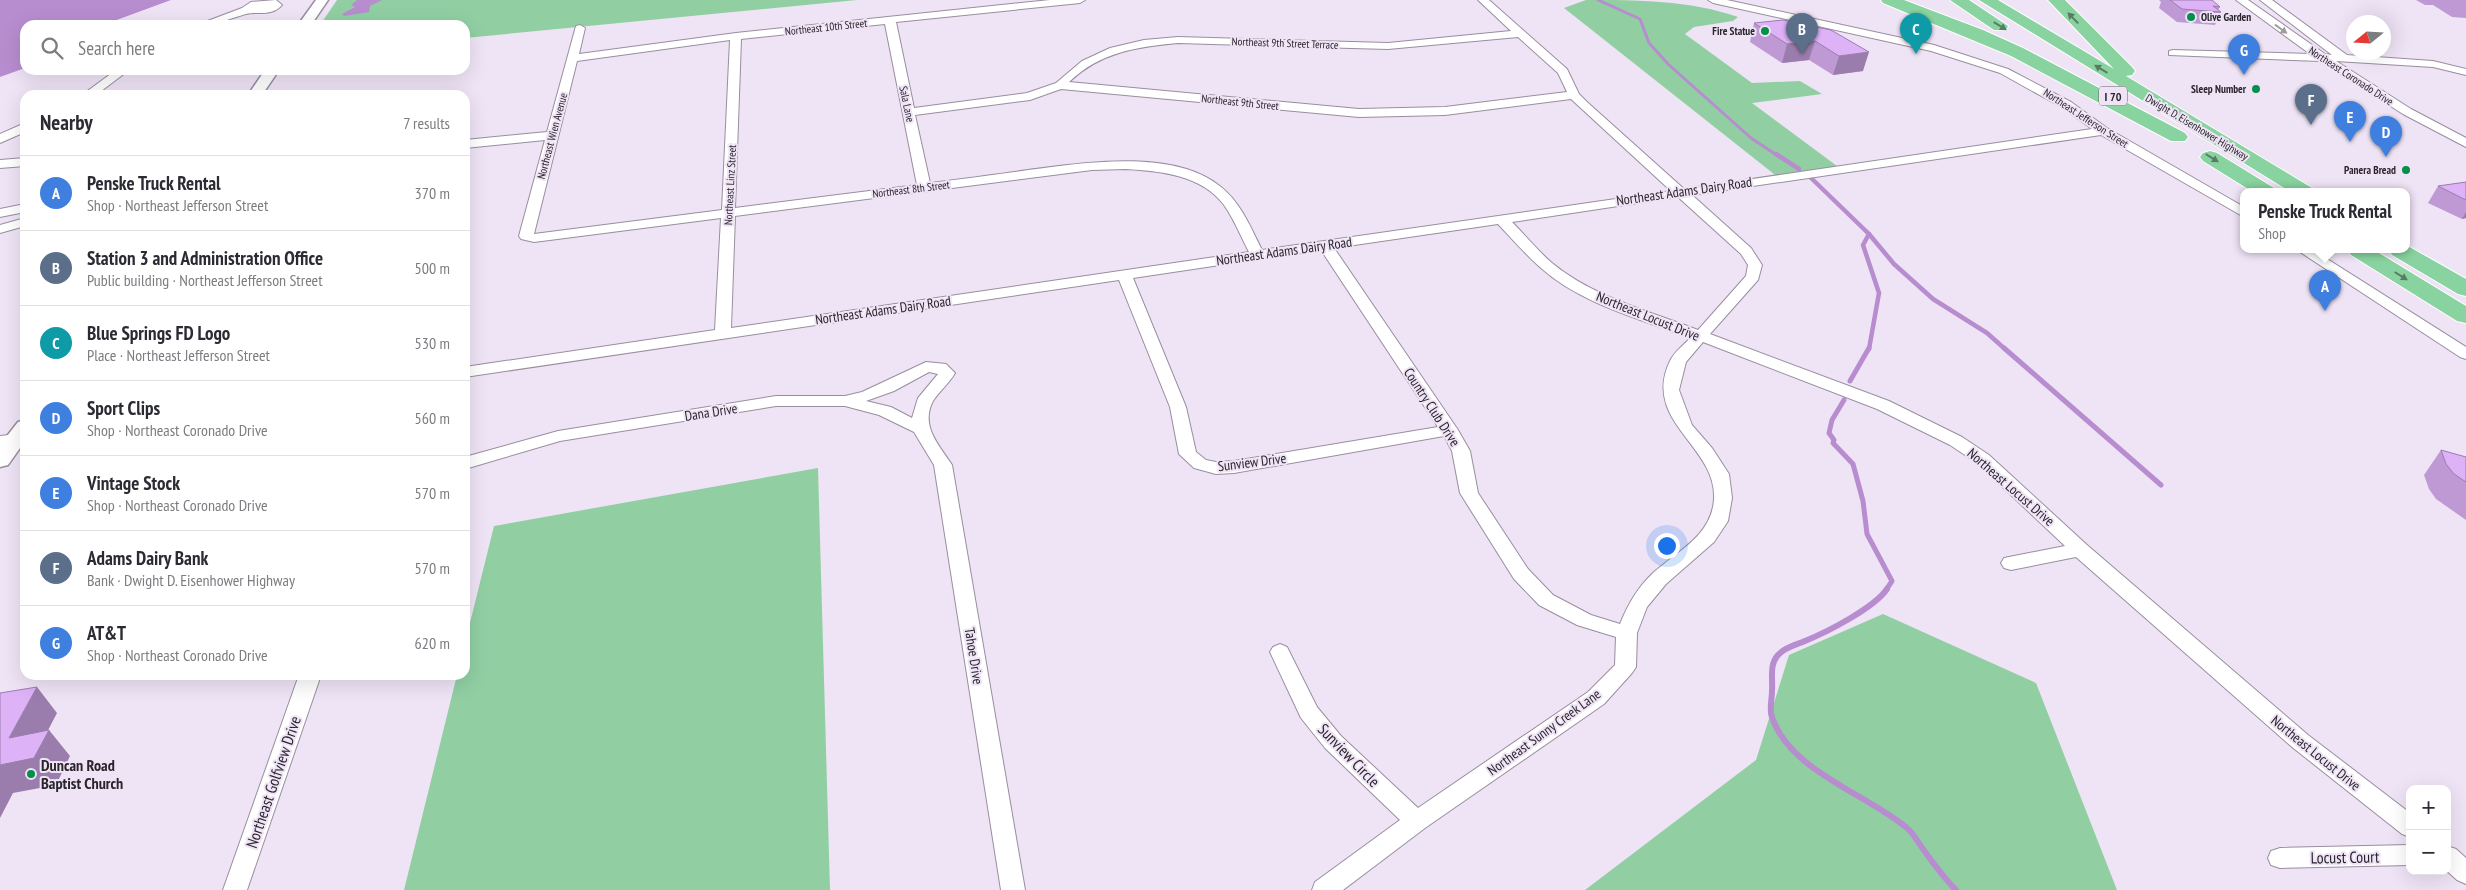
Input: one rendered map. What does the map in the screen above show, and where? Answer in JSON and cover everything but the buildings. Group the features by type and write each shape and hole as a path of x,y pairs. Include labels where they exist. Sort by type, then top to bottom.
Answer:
{"highway":[{"path":"1889,0 1977,34 2182,129"},
{"name":"Dwight D. Eisenhower Highway","path":"1958,0 2182,129 2297,188"},
{"name":"Dwight D. Eisenhower Highway","path":"1987,0 2182,129 2262,188"},
{"path":"2056,0 2182,129"},
{"path":"2364,253 2466,316"},
{"path":"2405,253 2466,289"}],"street":[{"path":"308,20 322,0"},
{"name":"Northeast 10th Street","path":"572,58 736,36 1080,0"},
{"path":"1483,0 1563,71 1574,95 1680,192"},
{"name":"Northeast Jefferson Street","path":"1713,0 1934,48 1970,58 2038,87 2067,104 2103,131 2240,211"},
{"name":"Northeast Coronado Drive","path":"2241,0 2321,58 2398,107 2466,143"},
{"name":"Northeast Coronado Drive","path":"2265,0 2384,87 2466,133"},
{"path":"217,20 248,10"},
{"name":"Sala Lane","path":"890,20 924,188"},
{"name":"Northeast Wien Avenue","path":"522,237 553,134 580,28"},
{"name":"Northeast 9th Street Terrace","path":"1060,85 1078,67 1102,53 1131,45 1154,42 1178,40 1388,46 1434,44 1521,33"},
{"name":"Northeast Linz Street","path":"723,334 736,36"},
{"path":"2173,52 2413,61 2466,72"},
{"path":"95,90 116,75"},
{"path":"258,90 269,75"},
{"name":"Northeast 9th Street","path":"909,112 1030,96 1060,85 1359,113 1445,111 1574,95"},
{"path":"0,135 20,129"},
{"path":"0,139 20,129"},
{"name":"Northeast Adams Dairy Road","path":"470,371 1501,218 2103,131"},
{"path":"470,143 553,134"},
{"path":"0,174 4,163 20,161"},
{"name":"Northeast 8th Street","path":"522,237 534,238 728,214 1110,164 1141,165 1172,170 1199,180 1216,189 1227,200 1258,254"},
{"name":"Northeast Sunny Creek Lane","path":"1324,890 1417,821 1596,698 1625,667 1627,632 1638,604 1677,561 1707,538 1719,521 1723,498 1720,474 1706,452 1684,426 1671,390 1678,361 1753,278 1755,265 1746,251 1680,192"},
{"path":"0,213 20,209"},
{"name":"Northeast Locust Drive","path":"1501,218 1547,266 1574,284 1605,300 1876,403 1933,428 1983,459 2080,550 2300,741 2406,824"},
{"path":"0,229 20,223"},
{"name":"Country Club Drive","path":"1325,245 1449,430 1461,451 1469,493 1521,574 1546,600 1584,620 1627,632"},
{"path":"2309,253 2466,354"},
{"name":"Sunview Drive","path":"1124,274 1178,407 1188,454 1200,464 1216,468 1234,467 1449,430"},
{"name":"Dana Drive","path":"470,461 558,436 749,406 809,400 845,401 874,393 922,370 940,367 947,373 942,382 926,398 921,412 920,428"},
{"path":"845,401 886,411 920,428"},
{"name":"Tahoe Drive","path":"920,428 943,465 1013,890"},
{"path":"0,460 16,436"},
{"name":"Dana Drive","path":"470,465 498,454"},
{"path":"2011,563 2080,550"},
{"name":"Sunview Circle","path":"1280,652 1309,712 1327,735 1417,821"},
{"name":"Northeast Golfview Drive","path":"235,890 308,680"},
{"name":"Locust Court","path":"2280,858 2406,855"},
{"path":"2451,860 2466,873"}],"green space":[{"path":"337,0 857,0 470,38 470,20 323,20"},
{"path":"1586,0 1682,4 1719,11 1738,17 1733,21 1694,27 1685,34 1752,83 1800,81 1822,94 1752,103 1841,169 1779,178 1564,8"},
{"path":"818,468 830,890 404,890 456,680 470,680 470,623 494,526"},
{"path":"1883,614 2036,683 2117,890 1585,890 1756,760 1789,655"}],"shaded area":[{"path":"0,0 171,0 117,20 20,20 20,70 0,77"},
{"path":"357,0 382,0 370,6 369,12 344,16 342,14 355,7 351,5"}],"waterway":[{"path":"1598,0 1640,19 1649,43 1668,64 1751,138 1778,156"},
{"path":"1776,154 1799,169"},
{"path":"1809,176 1869,234"},
{"path":"1869,234 1894,264 1933,299 1987,333 2005,349"},
{"path":"1869,234 1863,245 1879,293 1869,349"},
{"path":"1850,381 1869,348"},
{"path":"2004,348 2161,485"},
{"path":"1844,400 1832,420 1829,433 1834,440 1833,443 1853,464 1863,501 1867,534 1892,581 1886,590"},
{"path":"1887,589 1872,604 1849,619 1787,648 1778,655 1772,667 1771,714 1781,736 1812,767 1830,780 1890,815 1907,828 1938,870 1956,890"}],"place":[{"name":"Olive Garden","path":"2191,17"},
{"name":"Fire Statue","path":"1765,31"},
{"name":"Station 3 and Administration Office","path":"1802,54"},
{"name":"Blue Springs FD Logo","path":"1916,54"},
{"name":"AT&T","path":"2244,75"},
{"name":"Sleep Number","path":"2256,89"},
{"name":"Adams Dairy Bank","path":"2311,125"},
{"name":"Vintage Stock","path":"2350,142"},
{"name":"Sport Clips","path":"2386,157"},
{"name":"Panera Bread","path":"2406,170"},
{"name":"Penske Truck Rental","path":"2325,311"},
{"name":"Duncan Road Baptist Church","path":"31,774"}]}
